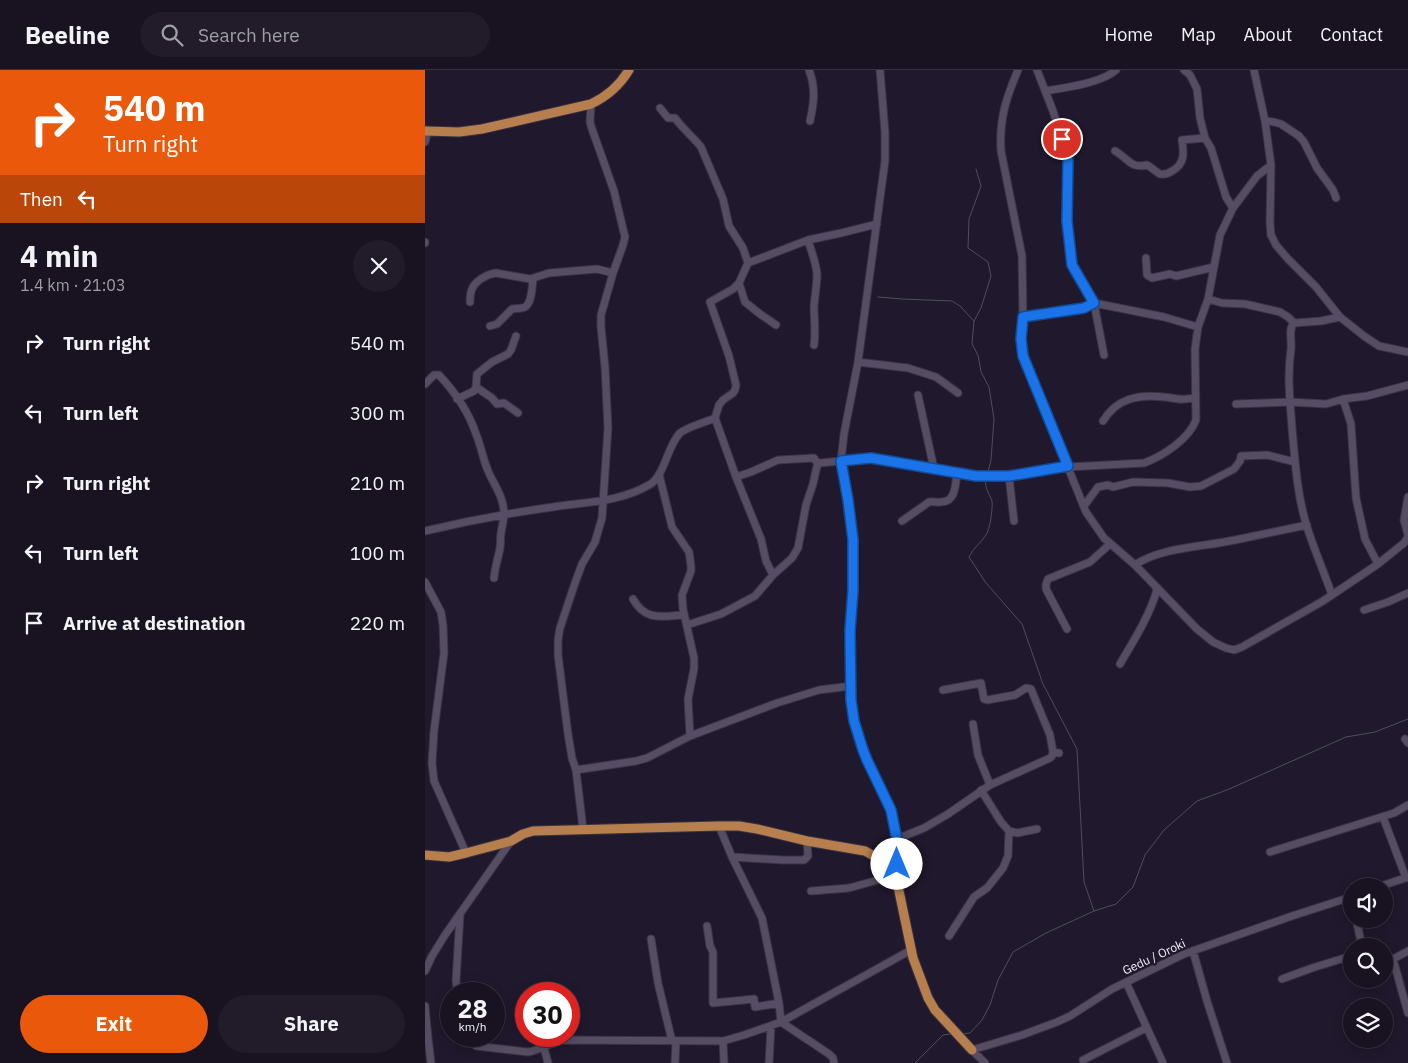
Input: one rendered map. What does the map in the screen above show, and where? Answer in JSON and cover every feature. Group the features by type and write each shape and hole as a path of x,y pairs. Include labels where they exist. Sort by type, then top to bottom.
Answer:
{"main road":[{"path":"427,131 459,132 482,129 591,104 606,96 629,70"},
{"path":"425,855 449,857 511,841 533,831 719,826 748,828 865,851 883,861 896,874 911,950 928,998 943,1020 972,1050"}],"street":[{"path":"809,70 813,81 814,96 810,122"},
{"path":"811,891 849,888 896,874 897,864 897,840 891,810 867,760 854,721 850,631 853,590 853,540 841,461 843,434 857,362 885,161 885,132 880,70"},
{"path":"1018,70 1004,107 1001,151 1022,256 1023,317 1021,339 1023,356 1086,512 1110,544 1135,565 1197,629 1213,642 1234,650 1294,619 1323,601 1378,564 1404,542 1408,536 1404,520 1408,496"},
{"path":"1037,70 1053,111 1068,160 1067,221 1072,265 1094,303 1104,355"},
{"path":"1045,91 1107,77 1116,70"},
{"path":"1184,70 1190,75 1197,89 1200,118 1205,138 1211,148 1226,197 1233,208"},
{"path":"1254,70 1265,121 1271,165 1271,236 1288,259 1316,287 1340,316 1363,336 1379,346 1408,352"},
{"path":"583,829 576,770 567,734 558,640 560,628 575,583 582,564 597,536 602,518 608,428 601,315 625,237 614,191 591,129 591,104"},
{"path":"660,108 668,118 675,118 701,147 723,199 729,226 743,248 748,263"},
{"path":"1265,121 1281,124 1299,136 1317,168 1333,190 1336,198"},
{"path":"425,142 427,131"},
{"path":"1115,151 1131,164 1147,165 1159,174 1166,174 1176,169 1183,159 1182,140 1205,138"},
{"path":"818,464 822,462 871,458 957,474 1009,476 1068,466 1145,463 1171,448 1189,432 1195,420 1195,349 1198,327 1208,298 1221,235 1233,208 1257,176 1271,165"},
{"path":"773,575 768,566 761,539 715,418 719,405 733,393 736,386 729,356 711,302 733,289 739,282 748,263 808,240 877,224"},
{"path":"808,240 816,264 817,274 814,345"},
{"path":"1145,258 1147,275 1152,278 1170,274 1176,276 1214,267"},
{"path":"470,302 472,288 488,275 496,273 533,279 549,273 559,272 597,269 613,272"},
{"path":"490,326 497,324 512,309 525,307 529,303 533,279"},
{"path":"739,282 745,302 776,325"},
{"path":"1208,298 1222,303 1245,304 1280,312 1294,323"},
{"path":"1023,317 1084,308 1094,303 1164,317 1198,327"},
{"path":"1294,323 1340,316"},
{"path":"1294,323 1291,328 1288,385 1295,462 1307,525 1332,595"},
{"path":"457,399 472,393 476,387 477,374 492,362 508,354 516,336"},
{"path":"857,362 908,368 936,377 958,393"},
{"path":"425,384 434,375 439,375 457,399 469,418 491,478 500,493 504,514 494,578"},
{"path":"1236,404 1290,402 1326,404 1408,385"},
{"path":"476,387 492,398 495,403 503,403 518,413"},
{"path":"918,395 934,469"},
{"path":"1103,421 1107,414 1118,404 1132,398 1150,395 1179,399 1195,398"},
{"path":"1343,399 1351,424 1357,498 1362,523 1367,545 1378,564"},
{"path":"425,531 504,514 616,498 650,485 659,474 668,454 681,433 715,418"},
{"path":"1084,506 1098,487 1108,484 1113,487 1133,482 1190,487 1201,486 1234,469 1241,461 1241,456 1267,455 1295,462"},
{"path":"687,625 721,614 755,596 773,575 788,562 798,548 806,505 818,464 814,458 805,457 778,460 736,477"},
{"path":"659,474 672,527 685,546 690,559 691,571 682,596 695,669 688,699 690,736"},
{"path":"902,521 929,502 941,503 949,500 954,495 957,474"},
{"path":"1009,476 1013,521"},
{"path":"1135,565 1144,559 1167,552 1307,525"},
{"path":"1067,629 1047,589 1048,579 1091,562 1110,544"},
{"path":"425,582 441,612 443,625 444,653 432,762 434,781 466,853"},
{"path":"1120,664 1153,603 1157,590 1154,584"},
{"path":"1364,610 1408,593"},
{"path":"633,599 641,611 650,616 685,615"},
{"path":"897,840 924,828 948,814 981,790 1050,758 1056,753 1031,689 1026,688 1015,695 987,700 984,699 981,683 943,690"},
{"path":"576,770 647,758 690,736 802,695 819,690 851,686"},
{"path":"973,724 978,755 990,786"},
{"path":"981,790 1001,822 1009,831 1017,832 1037,829"},
{"path":"1270,852 1395,813 1408,805"},
{"path":"1383,817 1407,877 1393,882"},
{"path":"719,826 762,918 781,1022"},
{"path":"949,936 974,897 987,888 1003,868 1008,856 1009,831"},
{"path":"425,971 432,956 511,841"},
{"path":"732,857 804,860 808,856 807,841"},
{"name":"Gedu / Oroki","path":"972,1050 1057,1022 1070,1016 1112,989 1176,957 1292,916 1343,900"},
{"path":"456,982 460,915"},
{"path":"707,926 710,946 713,952 713,1003 754,999 755,1007 779,1003"},
{"path":"651,939 658,983 674,1041 675,1063"},
{"path":"485,1047 528,1052 565,1040 723,1041 781,1022 911,950"},
{"path":"1193,951 1227,1063"},
{"path":"1408,952 1393,959 1408,1013"},
{"path":"1283,979 1343,958"},
{"path":"1126,982 1163,1063"},
{"path":"425,1006 426,1039 431,1063"},
{"path":"781,1022 829,1054 833,1058 834,1063"},
{"path":"769,1063 771,1026"},
{"path":"1083,1060 1146,1028"},
{"path":"723,1041 724,1063"},
{"path":"543,1048 548,1063"},
{"path":"972,1050 985,1063"}],"waterway":[{"path":"976,169 981,186 969,219 968,248 988,262 991,276 981,308 974,321 972,344 978,355 981,372 989,387 994,419 991,460 988,472"},
{"path":"878,297 952,301 960,306 974,321"},
{"path":"986,479 986,487 992,501 990,524 986,535 969,557 986,583 1022,624 1043,684 1077,749 1084,882 1094,911"},
{"path":"963,1034 970,1033 982,1020 990,1005 998,980 1013,952 1046,933 1094,911 1116,904 1133,887 1145,855 1164,830 1197,801 1227,790 1346,737 1375,732 1408,719"},
{"path":"915,1063 943,1035 951,1034"}],"route":[{"path":"897,864 897,840 891,810 863,750 854,721 851,700 850,631 853,590 853,540 841,461 871,458 976,476 1009,476 1068,466 1023,356 1021,339 1023,317 1084,308 1094,303 1084,289 1072,265 1067,221 1068,160 1062,139"}]}
